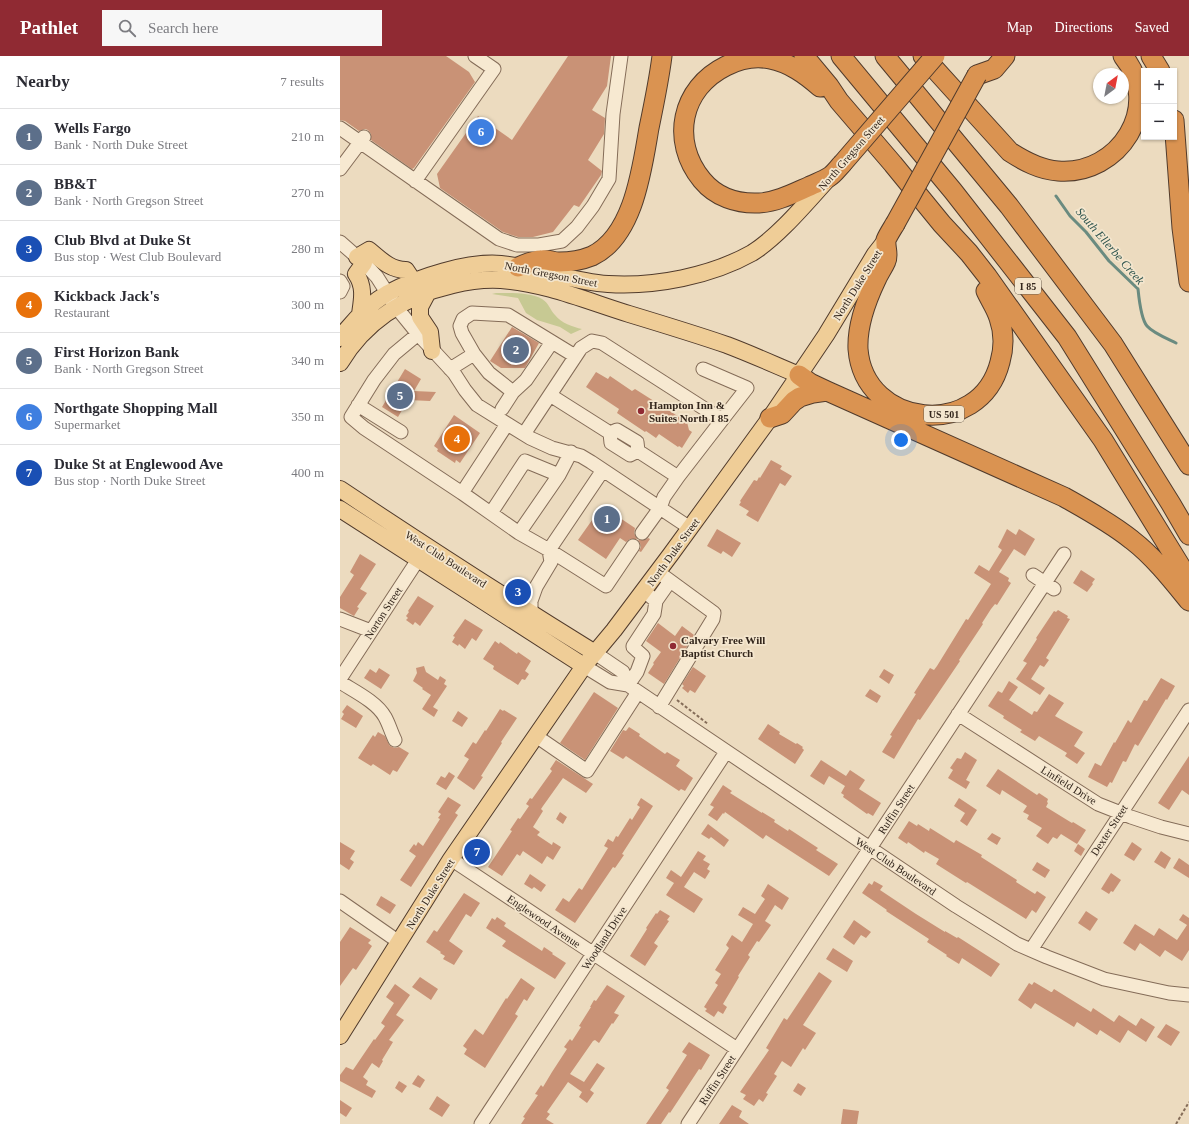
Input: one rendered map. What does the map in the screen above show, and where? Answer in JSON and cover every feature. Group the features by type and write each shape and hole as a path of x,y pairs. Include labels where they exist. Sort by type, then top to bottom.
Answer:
{"highway":[{"path":"518,266 541,260 560,262 583,259 601,251 611,242 619,231 626,219 637,187 662,56"},
{"name":"US 501","path":"804,56 942,224 976,274 999,318 1004,346 995,378 984,394 966,407 949,414 937,416 908,413 895,406 882,397 874,388 864,372 860,362 858,349 859,331 866,303 876,279 887,259 891,232"},
{"name":"I 85","path":"841,56 953,191 1067,337 1172,504 1189,535"},
{"path":"885,56 1009,206 1113,344 1189,465"},
{"path":"923,56 1010,152 1035,166 1057,172 1079,170 1099,163 1114,154 1128,136 1137,113 1138,89 1134,72 1123,56"},
{"name":"North Gregson Street","path":"836,170 935,56"},
{"name":"North Duke Street","path":"891,232 988,56"},
{"path":"978,75 994,69 1005,56"},
{"path":"1151,56 1158,68"},
{"path":"836,170 782,198 765,203 750,204 737,202 725,198 714,191 696,173 684,144 683,129 685,114 690,100 698,88 709,76 735,61 761,58 781,62 801,72 823,91 839,100"},
{"path":"1175,140 1182,228 1189,282"},
{"path":"942,224 969,253 987,276 1094,427 1189,580"},
{"path":"799,375 810,383 1064,497 1090,512 1132,540 1151,557 1189,601"},
{"path":"770,418 782,414 794,401 800,397 827,391"}],"main road":[{"name":"North Gregson Street","path":"340,338 360,314 388,293 445,270 477,264 518,266 583,281 629,285 666,281 715,269 752,252 782,228 836,170"},
{"name":"North Duke Street","path":"340,1036 451,859 584,666 650,596 664,576 690,528 770,418 830,328 875,254 891,232"},
{"path":"360,314 363,292 360,280 356,274 361,260 369,250 387,265 395,269 406,270 414,282"},
{"name":"North Gregson Street","path":"340,363 373,323 412,298 469,281 500,280 541,286 704,338 799,375"},
{"path":"428,292 420,307 420,317 430,332 432,351"},
{"name":"West Club Boulevard","path":"340,489 422,553 458,586 584,666"},
{"name":"West Club Boulevard","path":"340,509 531,614 595,653"}],"street":[{"path":"415,181 494,69 475,56"},
{"path":"340,128 362,139 415,181 499,239 507,243 517,245 539,245 562,241 577,227 593,206 609,179 613,114 621,56"},
{"path":"340,169 362,139"},
{"path":"340,242 361,260 377,277 396,307 432,351 450,369 473,401 483,409 530,438 552,448 571,452 580,456 690,528"},
{"path":"513,392 489,373 474,354 462,333 460,326 463,319 472,313 508,315 575,356"},
{"path":"418,334 394,354 374,380 351,418 519,533 606,586 633,546"},
{"path":"524,434 575,356 581,348 592,341 602,343 722,420"},
{"path":"502,409 513,392 526,380 552,342"},
{"path":"450,369 474,354"},
{"path":"642,533 660,508 664,497 678,477 747,388 703,369"},
{"path":"550,395 610,433 617,430 625,434 637,442 638,451 678,477"},
{"path":"358,405 401,432"},
{"path":"462,493 507,424"},
{"path":"519,533 559,476 571,452"},
{"path":"491,513 525,461 559,476"},
{"path":"531,614 531,601 536,587 551,562 549,550 603,470"},
{"name":"Norton Street","path":"340,681 422,553"},
{"name":"Ruffin Street","path":"688,1124 958,714 1050,586 1064,554"},
{"path":"660,707 667,693 713,619 714,613 664,576"},
{"path":"1033,576 1050,586"},
{"path":"536,736 587,771 633,689 643,656 633,648 633,646 654,614 650,596"},
{"path":"340,619 371,632"},
{"name":"West Club Boulevard","path":"595,653 622,672 633,689"},
{"name":"West Club Boulevard","path":"584,666 610,682 633,689 870,849 998,933 1031,950 1104,979 1169,993 1189,995"},
{"path":"340,681 381,711 386,718 395,740"},
{"name":"Dexter Street","path":"1031,950 1189,710"},
{"name":"Linfield Drive","path":"958,714 1098,804 1161,828 1189,834"},
{"name":"Woodland Drive","path":"481,1124 726,752"},
{"name":"Englewood Avenue","path":"451,859 737,1050"},
{"path":"340,901 399,942"}],"path":[{"path":"667,693 711,726"},
{"path":"1176,1124 1189,1102"}],"green space":[{"path":"519,293 532,295 542,299 560,320 571,326 582,329 571,334 560,327 537,320 526,313 518,298 492,294"}],"building":[{"path":"340,56 446,56 469,72 475,82 412,169 371,140 371,134 368,130 365,129 359,131 345,121 340,120"},
{"path":"568,56 611,56 607,86 592,110 605,118 604,134 588,160 602,171 601,175 579,207 574,205 553,232 533,237 518,237 503,232 440,188 437,174 478,116 512,140"},
{"path":"512,327 539,343 525,368 501,368 490,361"},
{"path":"405,369 421,379 414,391 436,392 430,401 408,400 398,417 382,407"},
{"name":"Hampton Inn & Suites North I 85","path":"596,372 608,379 610,376 632,391 635,389 687,422 689,430 692,432 682,448 679,446 678,447 659,434 656,438 646,431 645,432 617,413 619,409 586,387"},
{"path":"454,415 480,433 460,463 456,460 455,463 437,451 438,449 434,446"},
{"path":"771,460 782,466 780,469 792,476 785,486 780,483 758,522 746,515 749,511 739,505 741,502 740,501 754,480 757,481 759,477 760,478"},
{"path":"602,506 635,528 634,533 637,539 630,539 626,542 620,538 606,559 578,540"},
{"path":"717,529 741,543 732,557 723,551 721,554 707,546"},
{"path":"1007,529 1016,535 1019,529 1035,539 1025,556 1014,549 999,572 1009,578 1008,581 1011,583 997,605 995,604 991,609 959,660 960,661 920,720 918,719 894,759 882,752 892,736 890,735 916,694 914,693 930,668 934,670 937,666 966,619 968,620 991,584 974,573 979,565 989,571 1002,550 998,547"},
{"path":"648,538 650,539 641,552 639,551 641,547 638,540 645,540"},
{"path":"360,554 376,564 360,589 367,593 357,607 359,608 354,616 340,608 340,597 354,575 350,572"},
{"path":"1081,570 1095,579 1087,592 1073,583"},
{"path":"418,596 434,606 420,626 415,622 413,625 406,620 408,618 406,616 409,612 408,611"},
{"path":"1058,610 1070,619 1046,658 1049,660 1044,667 1040,665 1031,679 1045,688 1040,695 1016,679 1027,663 1023,661 1037,639 1036,638 1054,611 1056,612"},
{"path":"465,619 483,630 476,641 472,638 465,649 459,644 458,646 452,642 455,637 453,636"},
{"name":"Calvary Free Will Baptist Church","path":"658,623 675,636 682,626 694,635 664,684 648,673 661,652 646,641"},
{"path":"495,641 499,644 500,642 517,654 518,652 531,661 525,671 529,674 525,680 522,679 518,685 493,669 494,666 483,659"},
{"path":"424,666 426,672 438,680 440,676 446,680 444,684 447,686 433,707 438,710 434,717 422,709 431,695 413,681 417,673 416,668"},
{"path":"693,667 706,676 695,693 690,690 688,693 682,688 684,686 682,684"},
{"path":"379,668 390,675 381,689 364,678 370,669 376,673"},
{"path":"884,669 894,675 889,684 879,677"},
{"path":"1161,678 1175,686 1138,746 1135,744 1126,762 1123,761 1112,783 1110,782 1107,787 1088,777 1095,763 1101,766 1128,720 1131,723 1144,700 1147,701"},
{"path":"1009,681 1018,687 1009,700 1032,715 1034,711 1037,712 1049,694 1064,703 1055,716 1083,732 1074,746 1085,753 1077,764 1065,756 1067,753 1039,736 1035,741 1020,732 1022,730 988,706 998,691 1002,693"},
{"path":"870,689 881,696 877,703 865,696"},
{"path":"594,692 618,708 585,760 560,743"},
{"path":"347,705 363,716 356,728 341,719 344,714 342,712"},
{"path":"500,709 517,718 501,742 502,743 481,776 483,777 474,790 457,778 469,759 464,756 473,742 476,744 485,730 486,731"},
{"path":"458,711 468,718 462,727 452,721"},
{"path":"768,724 780,732 779,734 803,747 802,748 804,750 795,764 758,739"},
{"path":"629,727 640,734 639,736 665,754 667,752 680,760 676,766 693,778 685,791 681,789 679,791 626,756 623,759 610,751 623,730 626,731"},
{"path":"378,732 385,736 390,746 395,748 399,747 409,753 397,772 393,770 390,775 373,764 371,766 358,758 373,735 375,737"},
{"path":"965,752 977,760 966,780 970,782 966,789 948,778 953,770 950,768 957,758 961,759"},
{"path":"1189,756 1189,795 1182,790 1169,810 1158,803"},
{"path":"556,760 593,784 586,793 563,778 541,809 543,811 533,827 540,832 537,835 552,845 553,842 561,847 553,860 547,856 542,864 523,851 520,856 517,854 502,876 488,867 512,831 510,830 518,818 520,819 529,806 526,804 530,798 532,799 552,771 550,769"},
{"path":"821,760 846,776 850,770 865,780 859,789 881,803 873,816 868,813 867,814 843,797 844,795 841,793 845,786 829,776 824,785 810,776"},
{"path":"998,769 1037,795 1039,793 1048,799 1046,807 1086,830 1077,844 1061,834 1057,839 1053,837 1048,844 1036,836 1042,828 1027,819 1029,815 1023,812 1027,806 1002,790 1000,795 986,786"},
{"path":"449,772 455,776 446,790 436,784 441,776 445,778"},
{"path":"723,785 732,791 730,793 775,820 774,822 788,831 789,829 818,848 816,850 838,864 829,876 766,835 763,839 725,812 717,821 708,815 714,807 710,805"},
{"path":"448,797 461,805 455,813 458,815 411,887 400,880 416,856 409,851 414,844 416,846 418,842 423,846 440,819 438,818 441,814 438,812"},
{"path":"641,798 653,806 622,854 624,855 615,868 613,867 575,923 555,910 563,898 569,902 579,888 582,890 608,848 604,846 608,839 613,842 630,818 632,820 640,807 637,805"},
{"path":"959,798 977,810 967,826 960,821 965,813 954,806"},
{"path":"560,812 567,817 563,824 556,819"},
{"path":"909,821 917,826 918,824 929,831 930,828 954,843 956,840 982,855 981,857 1017,880 1016,882 1035,894 1037,891 1046,897 1036,913 1032,910 1026,919 936,864 939,859 925,851 924,853 908,842 907,844 898,838"},
{"path":"708,824 729,840 724,847 711,837 709,839 701,834"},
{"path":"992,833 1001,838 997,845 987,839"},
{"path":"340,842 355,851 350,859 354,862 349,870 340,864"},
{"path":"1132,842 1142,849 1134,861 1124,855"},
{"path":"1078,844 1085,849 1081,856 1074,851"},
{"path":"698,851 706,856 703,860 710,864 707,869 710,871 705,879 694,872 684,887 703,899 694,913 666,895 674,883 666,878 671,870 681,877"},
{"path":"1161,851 1171,858 1165,869 1154,862"},
{"path":"1179,858 1189,865 1189,878 1173,868"},
{"path":"1037,862 1050,870 1045,878 1032,870"},
{"path":"1111,873 1121,880 1113,892 1111,891 1109,894 1101,889"},
{"path":"530,874 546,885 541,892 534,887 532,889 524,884"},
{"path":"874,881 883,886 880,890 916,914 945,932 957,938 958,937 1000,964 991,977 962,958 959,964 946,956 947,955 927,942 929,939 886,911 887,910 862,893 869,883 872,885"},
{"path":"768,884 789,898 782,910 775,905 765,921 771,925 759,942 757,941 748,955 750,957 723,1004 727,1007 723,1014 718,1011 714,1017 705,1011 707,1009 704,1007 718,985 715,983 721,974 715,970 729,948 726,945 732,935 742,942 753,924 738,915 743,907 755,914 765,899 761,896"},
{"path":"464,893 480,903 471,917 466,914 449,941 463,951 454,965 443,959 445,956 440,953 441,952 426,942 434,930 437,932"},
{"path":"381,896 396,905 390,914 376,905"},
{"path":"660,910 670,916 667,920 669,921 654,943 658,946 645,966 630,956 647,929 646,928 656,913 657,914"},
{"path":"1086,911 1098,919 1090,931 1078,923"},
{"path":"1183,914 1189,918 1189,950 1182,961 1165,950 1160,957 1140,943 1135,951 1123,943 1135,924 1154,936 1159,928 1177,940 1187,925 1179,920"},
{"path":"497,917 506,923 504,926 507,928 542,951 544,947 566,963 555,979 502,946 506,941 486,928 492,918 495,920"},
{"path":"854,920 871,932 866,938 861,935 854,945 843,937"},
{"path":"350,927 371,940 368,943 372,946 356,970 353,968 340,986 340,942"},
{"path":"833,948 853,961 847,972 826,959"},
{"path":"819,972 832,981 803,1025 816,1033 805,1050 803,1048 791,1067 782,1061 774,1074 777,1076 766,1093 768,1094 763,1102 759,1099 754,1106 743,1099 746,1095 740,1092 769,1050 766,1048 784,1018 787,1020"},
{"path":"420,977 438,989 431,1000 412,987"},
{"path":"521,978 535,988 527,1001 524,999 515,1014 518,1016 485,1068 464,1054 467,1049 463,1046 475,1029 483,1035 506,998 507,999"},
{"path":"1034,982 1051,992 1054,989 1091,1012 1093,1008 1114,1022 1119,1015 1136,1026 1141,1018 1155,1027 1146,1042 1128,1030 1120,1043 1100,1030 1097,1035 1077,1022 1074,1027 1035,1003 1031,1009 1018,1000 1029,983 1032,985"},
{"path":"395,984 410,995 396,1015 404,1020 389,1040 393,1042 379,1068 372,1063 363,1077 368,1081 366,1085 376,1091 372,1098 340,1081 340,1075 346,1067 353,1070 374,1039 375,1040 385,1026 381,1023 394,1003 386,997"},
{"path":"607,985 625,996 614,1013 619,1015 599,1043 595,1040 593,1041 570,1074 584,1082 597,1063 605,1068 590,1090 594,1093 587,1103 579,1097 582,1092 568,1082 547,1112 550,1114 546,1119 554,1124 521,1124 525,1118 523,1117 538,1095 535,1094 541,1085 543,1087 567,1049 564,1047 570,1039 572,1041 581,1027 579,1026 594,1000 596,1001"},
{"path":"1166,1024 1180,1032 1171,1046 1157,1037"},
{"path":"689,1042 710,1055 701,1070 699,1069 661,1124 646,1124 669,1090 666,1088 687,1055 682,1052"},
{"path":"418,1075 425,1080 420,1088 412,1084"},
{"path":"399,1081 407,1086 402,1093 395,1088"},
{"path":"798,1083 806,1088 801,1096 793,1091"},
{"path":"437,1096 450,1105 442,1117 429,1109"},
{"path":"340,1100 352,1108 346,1117 340,1113"},
{"path":"732,1105 742,1111 739,1117 749,1124 719,1124"},
{"path":"843,1109 859,1111 857,1124 841,1124"}],"waterway":[{"name":"South Ellerbe Creek","path":"1056,196 1070,216 1086,232 1109,261 1138,289 1142,314 1147,326 1176,343"}],"place":[{"name":"Northgate Shopping Mall","path":"481,132"},
{"name":"BB&T","path":"516,350"},
{"name":"First Horizon Bank","path":"400,396"},
{"name":"Hampton Inn & Suites North I 85","path":"641,411"},
{"name":"Kickback Jack's","path":"457,439"},
{"name":"Wells Fargo","path":"607,519"},
{"name":"Club Blvd at Duke St","path":"518,592"},
{"name":"Calvary Free Will Baptist Church","path":"673,646"},
{"name":"Duke St at Englewood Ave","path":"477,852"}]}
